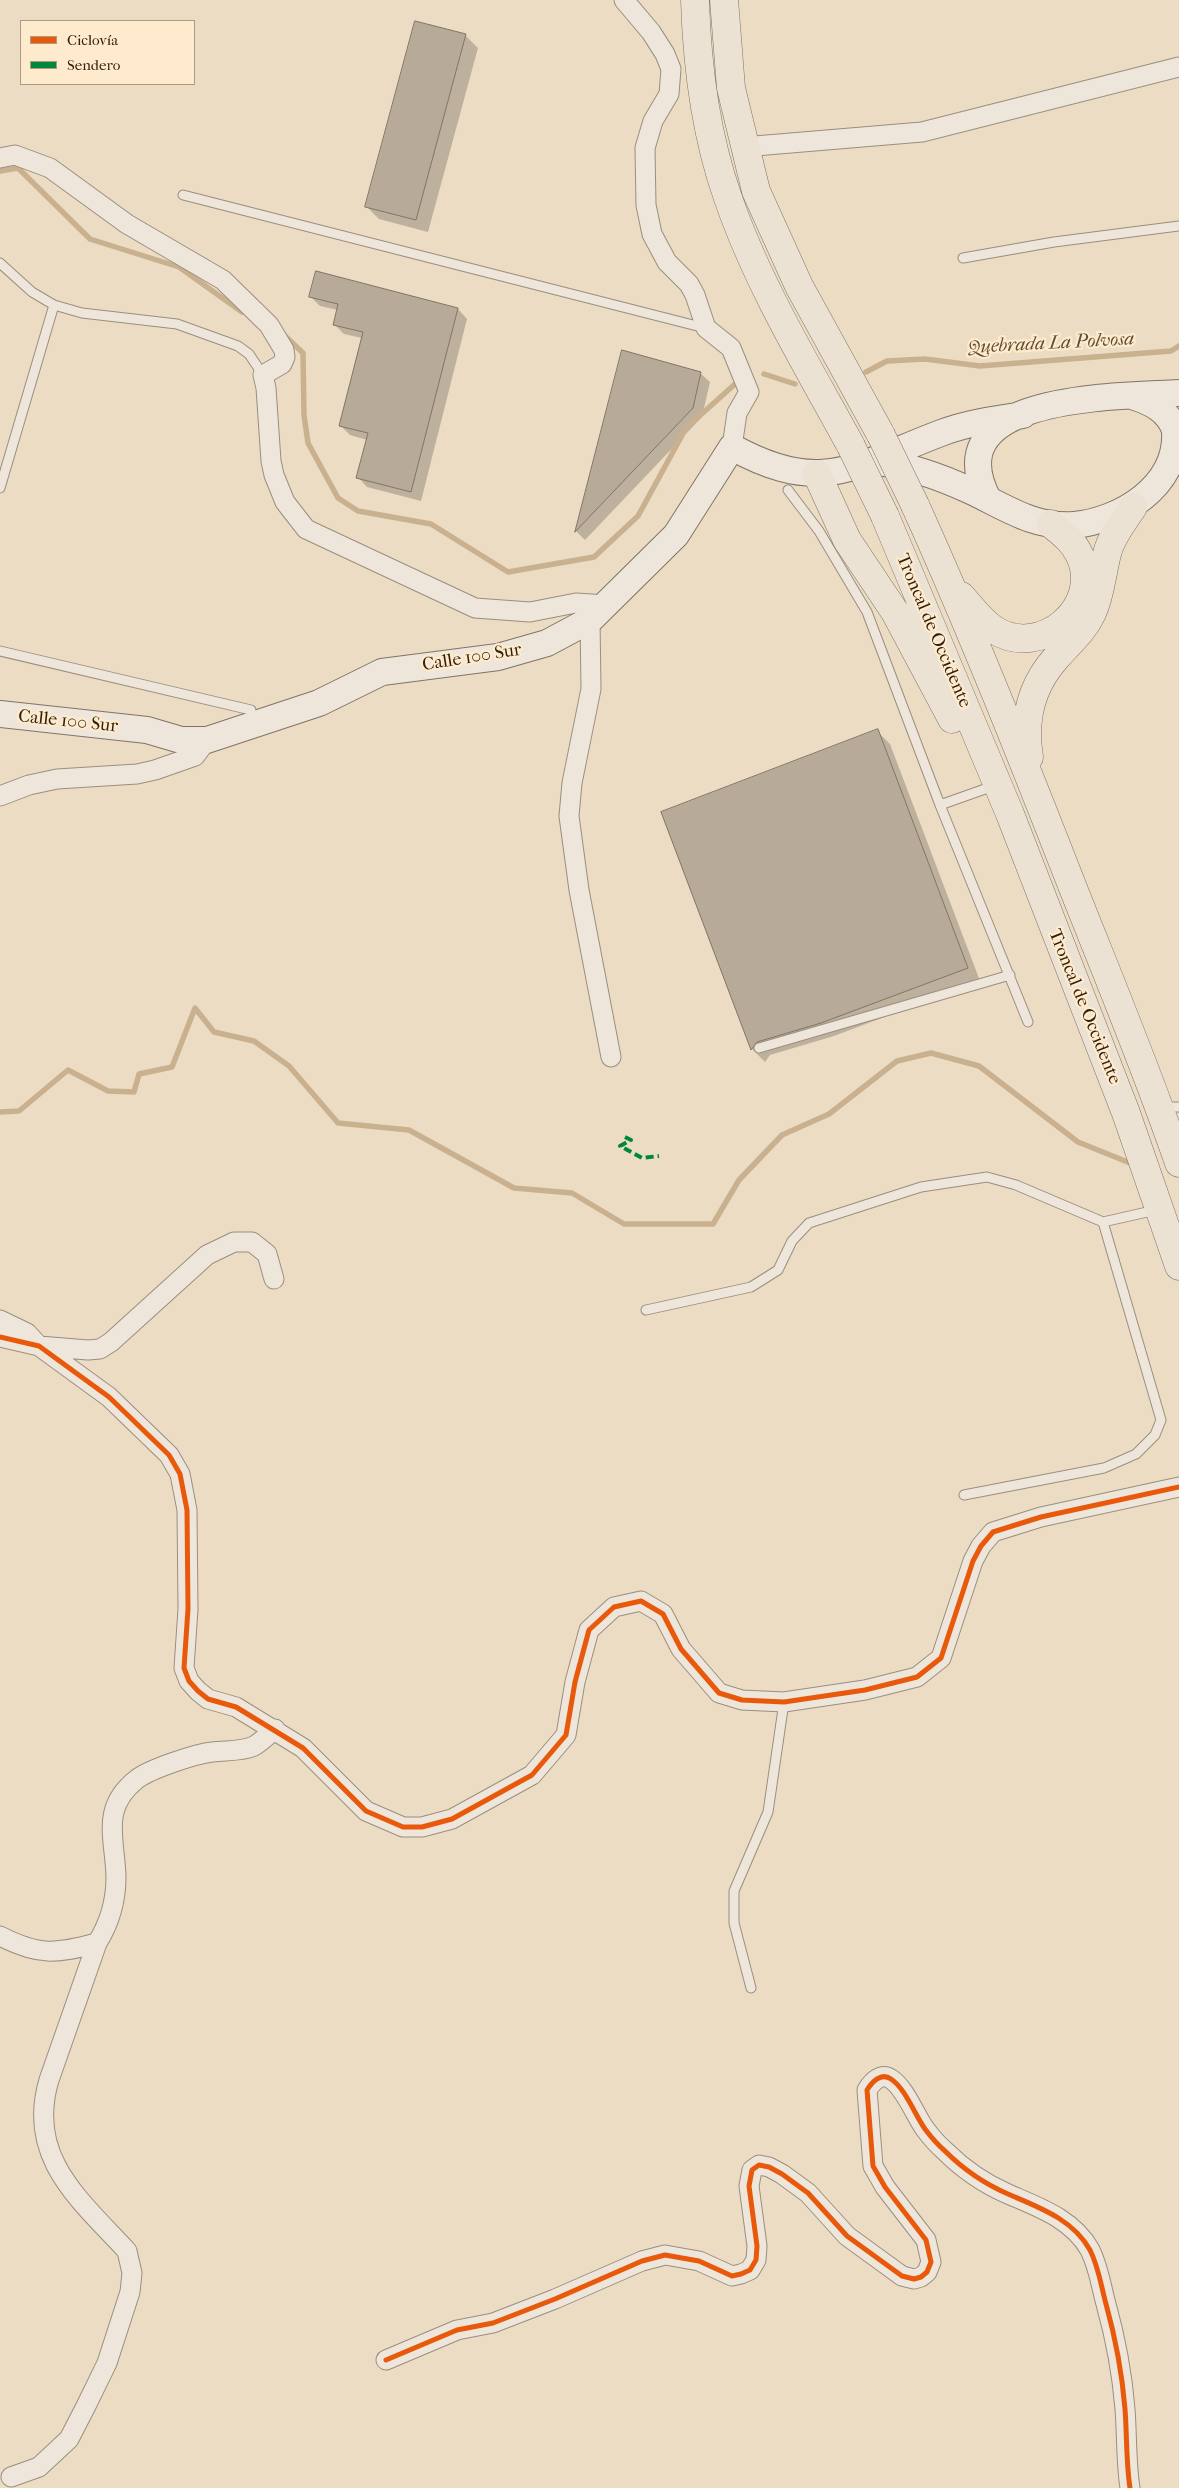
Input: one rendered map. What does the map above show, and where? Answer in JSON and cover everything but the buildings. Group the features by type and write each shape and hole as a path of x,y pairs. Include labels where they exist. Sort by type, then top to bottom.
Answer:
{"highway":[{"name":"Troncal de Occidente","path":"695,0 696,36 704,96 715,152 727,197 746,246 771,298 851,446 885,516 1010,814 1126,1113 1179,1266"},
{"name":"Troncal de Occidente","path":"724,0 731,88 756,191 775,236 800,286 881,435 951,586 1041,807 1169,1107 1179,1163"},
{"path":"817,474 847,540 895,612 932,679 1056,935"},
{"path":"1041,807 1029,755 1026,731 1028,712 1034,691 1044,672 1072,642 1092,612 1109,549 1118,530 1133,507"},
{"path":"951,586 994,629 1010,636 1026,638 1041,636 1054,631 1068,620 1079,604 1084,589 1085,572 1080,555 1072,542 1051,524"}],"street":[{"path":"624,0 651,32 665,54 671,69 670,94 653,121 645,148 648,219 658,249 677,274 689,284 695,295 706,328"},
{"path":"744,147 922,132 1179,67"},
{"path":"0,158 15,155 50,168 127,224 223,280 269,325 284,350 285,357 282,364 263,376 266,388 271,461 274,475 285,502 306,529 476,608 530,612 576,603 598,612 592,689 572,783 569,816 579,890 611,1056"},
{"name":"Calle 100 Sur","path":"0,714 147,730 181,740 207,740 319,703 382,672 498,657 523,652 547,643 598,612 676,535 732,447 737,413 749,392 731,348 706,328"},
{"path":"988,499 980,483 977,465 981,447 991,432 1005,420 1058,404 1095,397 1179,393"},
{"path":"874,461 909,466 949,481 988,499 1014,514 1051,524 1072,525 1094,522 1133,507 1171,480 1178,455 1178,438 1172,423 1162,410 1148,401 1132,396"},
{"path":"732,447 758,462 817,474 846,470 874,461 942,432 979,422 1023,415"},
{"path":"0,796 29,785 57,779 137,774 155,770 195,756 207,740"},
{"path":"0,1337 39,1346 100,1349 112,1342 207,1255 234,1242 252,1242 267,1254 274,1279"},
{"path":"0,1320 27,1333 39,1346 109,1397 169,1455 180,1474 187,1510 188,1608 184,1668 189,1680 208,1699 236,1707 275,1729 303,1748 366,1812 403,1827 422,1827 452,1819 532,1775 566,1735 575,1682 589,1630 614,1607 641,1601 664,1614 681,1649 719,1694 742,1700 784,1702 865,1690 918,1677 940,1658 973,1561 981,1546 993,1532 1041,1517 1179,1487"},
{"path":"11,2477 39,2467 69,2439 107,2364 132,2283 131,2262 127,2251 79,2198 51,2158 42,2127 44,2095 97,1943 106,1930 116,1878 110,1826 113,1813 127,1788 150,1772 210,1752 242,1750 254,1745 275,1729"},
{"path":"0,1936 24,1948 62,1952 97,1943"},
{"path":"386,2360 458,2330 493,2323 546,2303 642,2261 665,2255 699,2261 732,2276 750,2270 756,2260 757,2246 749,2186 752,2170 759,2166 769,2167 782,2174 808,2193 847,2236 902,2276 914,2279 921,2277 927,2272 931,2262 926,2240 885,2187 873,2166 867,2090 873,2081 883,2076 891,2079 905,2096 925,2129 945,2152 973,2175 1006,2193 1035,2204 1062,2220 1080,2234 1098,2270 1115,2333 1125,2407 1129,2488"}],"lane":[{"path":"183,195 706,328"},
{"path":"963,258 1054,242 1179,226"},
{"path":"0,263 32,292 54,306 82,312 177,324 238,346 257,364 263,376"},
{"path":"0,488 54,306"},
{"path":"788,490 819,532 867,612 940,805 1028,1022"},
{"path":"0,651 251,710"},
{"path":"940,805 985,789"},
{"path":"758,1048 1010,975"},
{"path":"646,1310 750,1287 778,1270 792,1241 809,1222 921,1187 987,1177 1016,1185 1103,1222 1159,1209"},
{"path":"964,1494 1104,1468 1136,1454 1155,1434 1161,1420 1103,1222"},
{"path":"751,1988 734,1923 734,1891 768,1812 784,1702"}],"waterway":[{"name":"Quebrada La Polvosa","path":"0,171 18,168 90,239 179,267 242,312"},
{"name":"Quebrada La Polvosa","path":"283,334 303,353 304,415 308,443 338,498 358,511 431,524 508,572 594,557 638,516 686,428 735,384"},
{"name":"Quebrada La Polvosa","path":"866,372 887,361 925,359 980,366 1171,351 1179,346"},
{"name":"Quebrada La Polvosa","path":"764,374 795,384"},
{"path":"0,1112 19,1111 68,1070 108,1091 134,1092 139,1074 172,1067 195,1008 214,1032 254,1041 289,1066 338,1123 409,1130 514,1188 572,1193 624,1224 713,1224 739,1180 782,1135 829,1114 897,1061 931,1053 979,1066 1078,1142 1135,1165"}],"marked path":[{"path":"625,1137 631,1140 620,1146 642,1158 659,1156"}],"cycle path":[{"path":"0,1337 39,1346 109,1397 169,1455 180,1474 187,1510 188,1609 184,1668 189,1681 208,1699 236,1707 303,1748 366,1811 403,1827 422,1827 452,1819 532,1775 566,1735 575,1682 589,1630 614,1607 641,1601 663,1614 681,1649 719,1693 742,1700 784,1702 865,1690 917,1677 941,1658 973,1561 981,1546 993,1532 1041,1517 1179,1487"},
{"path":"386,2360 457,2330 493,2323 555,2299 642,2261 665,2255 699,2261 732,2276 750,2270 756,2260 757,2246 749,2186 752,2170 759,2165 769,2167 782,2174 808,2193 847,2236 902,2276 914,2279 921,2277 927,2272 931,2262 926,2240 885,2187 873,2166 867,2090 880,2077 887,2077 901,2089 930,2135 959,2164 991,2186 1054,2215 1074,2230 1090,2250 1100,2277 1120,2369 1125,2409 1130,2488"}]}
